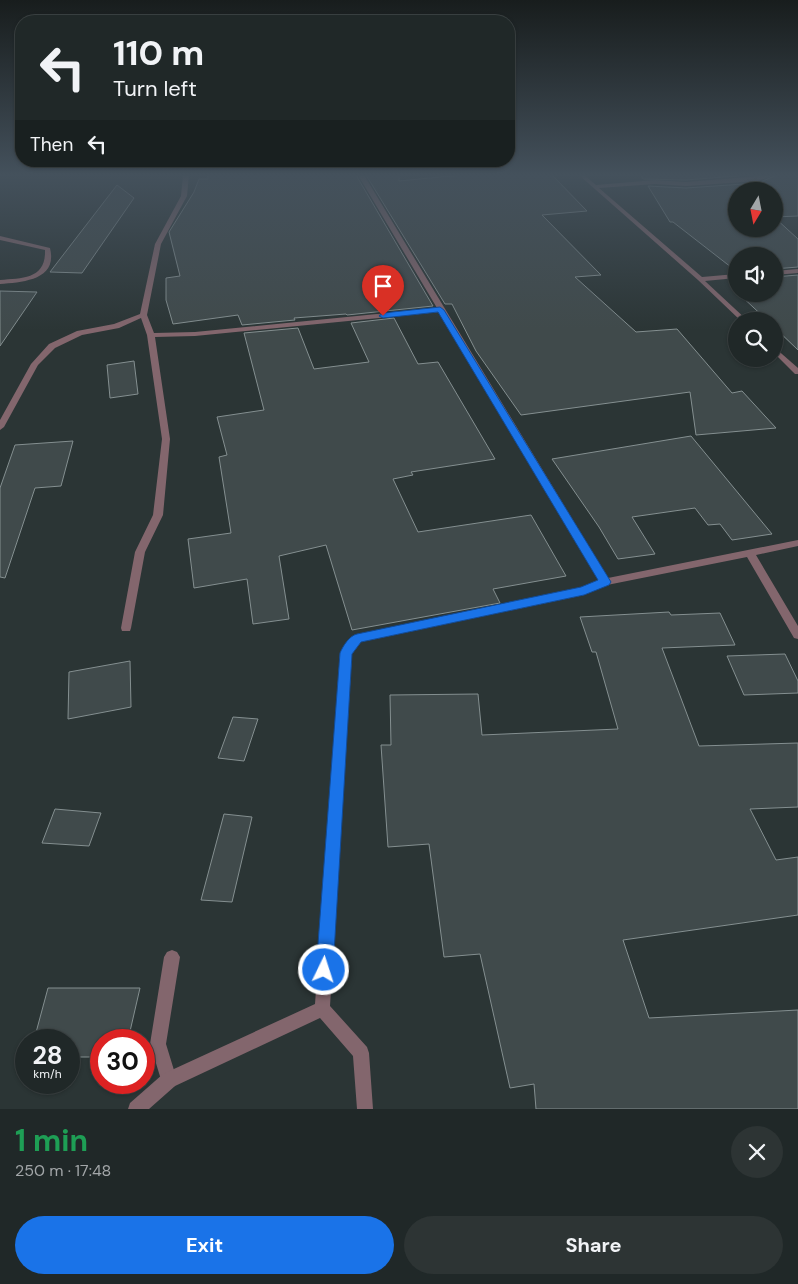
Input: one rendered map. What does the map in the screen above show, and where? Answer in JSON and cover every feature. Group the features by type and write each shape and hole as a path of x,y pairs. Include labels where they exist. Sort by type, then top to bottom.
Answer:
{"street":[{"path":"126,628 140,552 158,515 166,440 151,335 143,315 158,244 167,227"},
{"path":"391,227 605,582"},
{"path":"640,227 735,312"},
{"path":"0,238 48,250 46,267 39,273 26,278 0,282"},
{"path":"783,273 798,272"},
{"path":"700,279 728,277"},
{"path":"151,335 195,334 440,310"},
{"path":"0,427 35,364 52,346 80,333 116,326 143,315"},
{"path":"783,358 798,372"},
{"path":"365,1109 361,1053 322,1010 346,653 357,638 584,591 605,582 798,543"},
{"path":"750,554 798,634"},
{"path":"169,1080 158,1044 172,957"},
{"path":"136,1109 169,1080 322,1010"}],"building":[{"path":"85,227 114,227 82,273 50,272"},
{"path":"172,227 386,227 433,306 347,315 294,318 295,320 242,325 238,315 173,324 166,300 166,278 180,276 169,232"},
{"path":"398,227 554,227 601,275 575,277 636,332 677,329 732,393 742,391 776,428 696,435 690,392 521,415 476,351 452,304 445,304"},
{"path":"679,227 728,227 728,238 782,238 783,227 785,227 798,239 798,267 783,268 783,247 728,247 728,265"},
{"path":"798,275 798,350 783,336 783,312 758,312 748,302 783,302 783,276"},
{"path":"0,291 37,292 0,346"},
{"path":"394,318 418,364 438,362 495,459 411,472 413,475 393,479 418,532 531,515 566,576 493,589 500,603 352,630 326,545 279,556 289,619 253,624 247,579 194,588 188,539 231,533 219,457 227,455 217,417 264,410 244,333 298,328 314,369 369,362 351,323"},
{"path":"134,361 138,394 110,398 107,365"},
{"path":"691,436 772,534 732,540 720,524 708,525 695,508 632,517 655,554 618,559 599,527 552,459"},
{"path":"73,441 61,486 35,488 5,578 0,577 0,488 15,445"},
{"path":"669,612 671,615 720,613 735,645 662,648 699,746 798,743 798,807 750,809 776,860 798,857 798,915 623,940 649,1018 798,1010 798,1109 536,1109 534,1084 510,1088 480,954 444,957 429,844 388,847 381,745 391,745 390,695 478,694 482,735 618,729 596,652 592,652 580,617"},
{"path":"785,654 798,681 798,693 744,695 727,656"},
{"path":"130,661 131,707 68,719 69,672"},
{"path":"233,717 258,719 244,761 218,758"},
{"path":"55,809 101,813 89,846 42,843"},
{"path":"224,814 252,817 232,902 201,900"},
{"path":"48,988 140,988 131,1029 90,1029 90,1057 80,1057 80,1029 37,1029"}],"route":[{"path":"324,970 346,653 357,638 584,591 605,582 440,310 383,316"}]}
